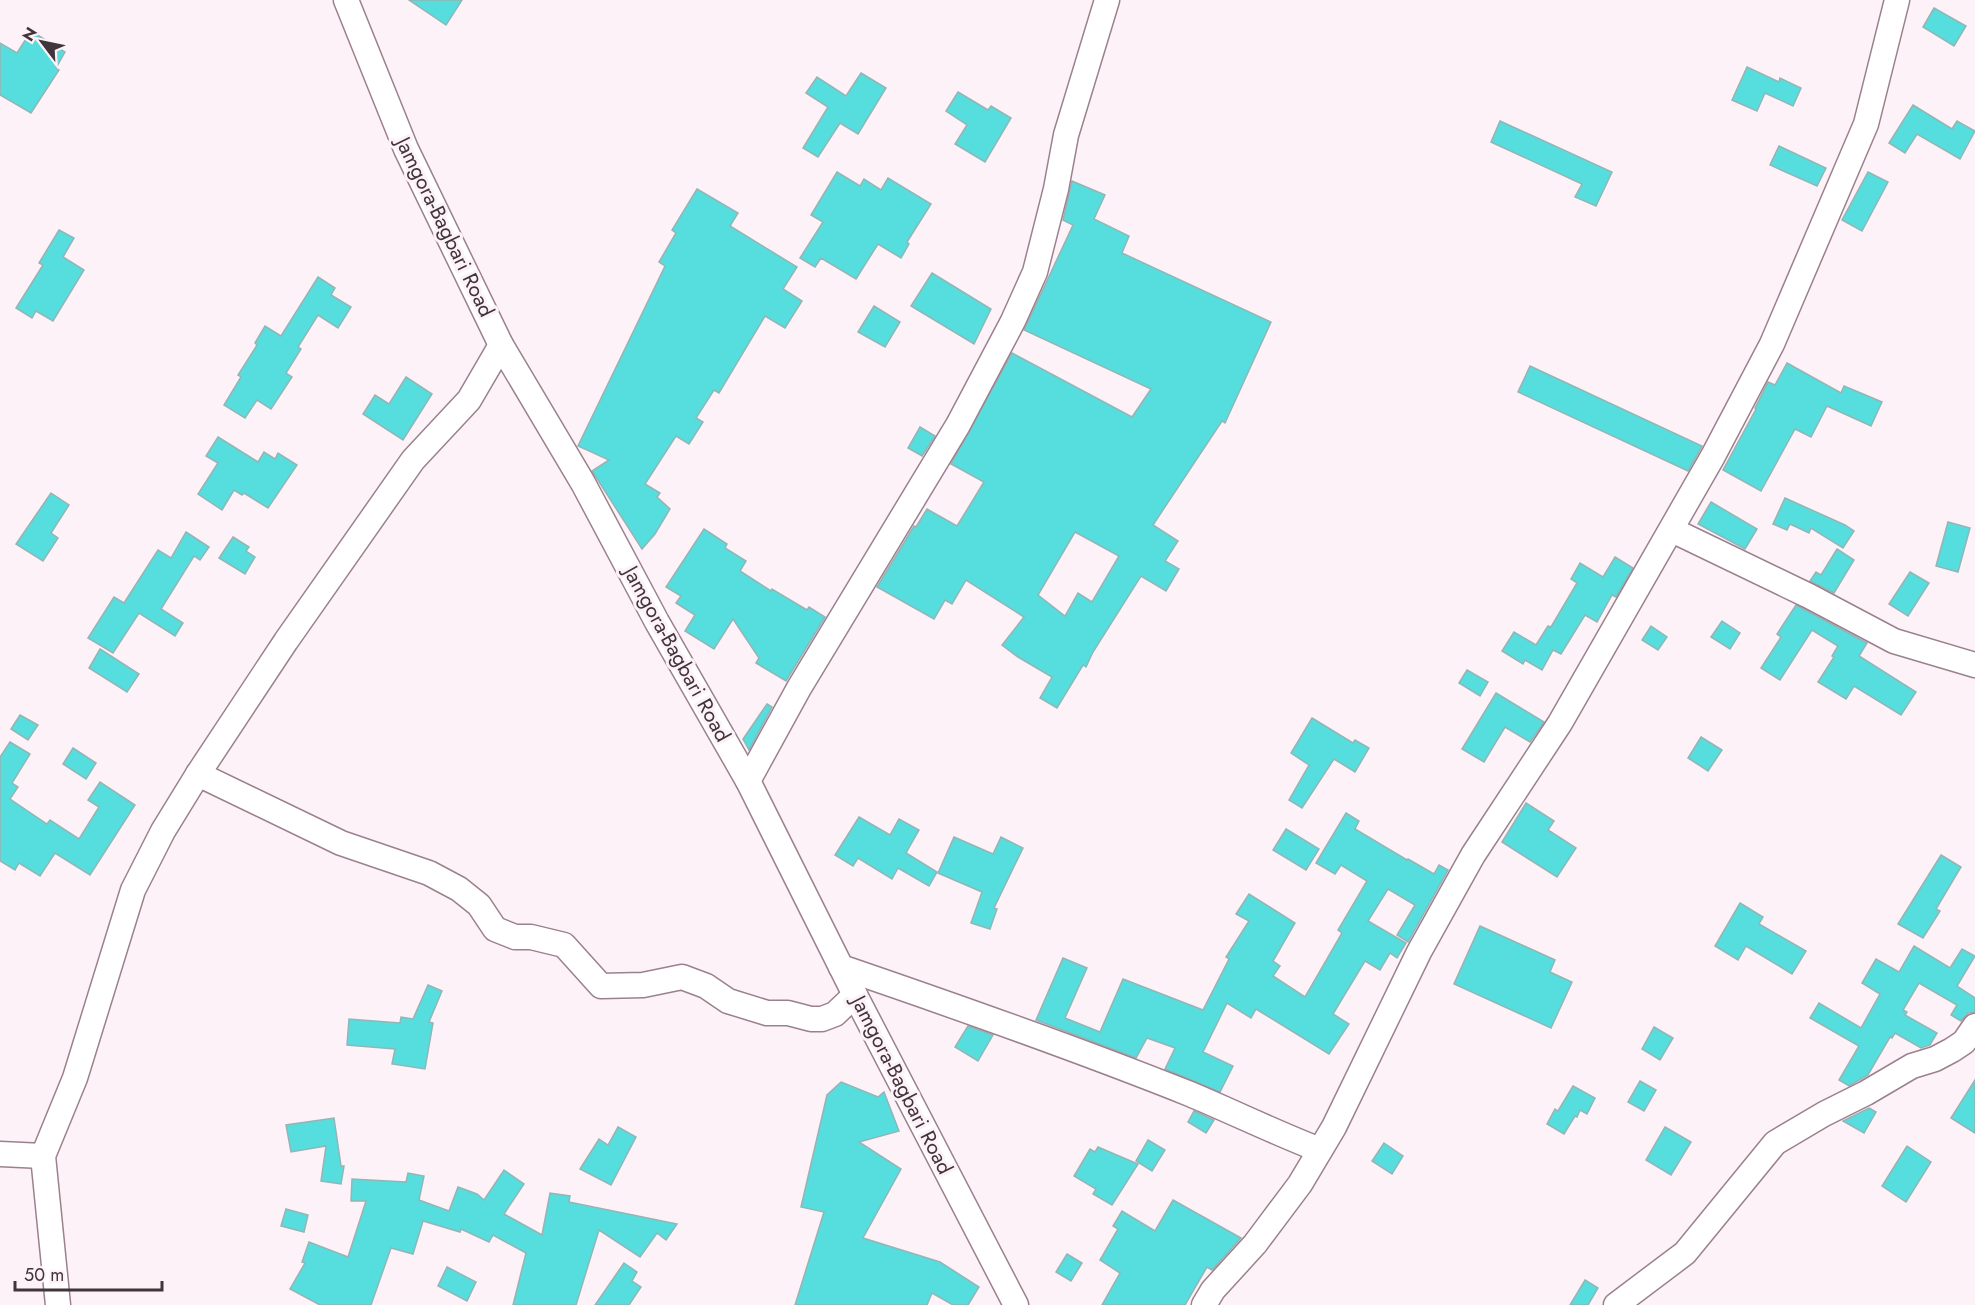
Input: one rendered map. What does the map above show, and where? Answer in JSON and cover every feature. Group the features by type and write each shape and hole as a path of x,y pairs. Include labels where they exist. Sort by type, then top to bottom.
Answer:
{"street":[{"name":"Jamgora-Bagbari Road","path":"346,0 405,149 501,345 583,483 657,621 748,781 855,995 1016,1305"},
{"path":"748,781 799,688 963,417 1035,272 1056,189 1066,135 1107,0"},
{"path":"1204,1305 1213,1290 1261,1236 1300,1184 1334,1127 1419,952 1473,855 1560,723 1713,456 1772,344 1866,124 1897,0"},
{"path":"58,1305 43,1156 75,1078 133,890 163,831 198,774 286,641 406,469 469,400 501,345"},
{"path":"1672,530 1809,596 1894,641 1975,665"},
{"path":"198,774 341,843 429,873 459,889 479,905 495,929 515,937 564,945 601,986 643,985 682,977 706,986 728,1001 767,1013 788,1013 811,1019 835,1014 855,995"},
{"path":"841,967 993,1019 1191,1095 1320,1150"},
{"path":"1620,1304 1685,1253 1775,1143 1912,1066 1935,1059 1952,1050 1964,1042 1975,1026"},
{"path":"0,1154 43,1156"}],"building":[{"path":"409,0 462,0 446,25"},
{"path":"1934,8 1966,26 1954,46 1923,27"},
{"path":"31,31 65,52 56,68 59,70 31,113 0,95 0,43 17,53"},
{"path":"1747,67 1779,82 1780,78 1801,88 1793,106 1765,93 1757,111 1732,100"},
{"path":"861,73 886,88 858,134 840,123 818,157 803,148 828,107 806,93 817,77 846,96"},
{"path":"958,92 988,110 991,106 1011,118 985,162 955,144 967,125 946,111"},
{"path":"1913,105 1952,129 1957,121 1975,131 1960,159 1917,134 1905,153 1889,143"},
{"path":"1500,121 1612,172 1596,206 1575,197 1582,184 1491,142"},
{"path":"1779,146 1826,168 1817,186 1770,165"},
{"path":"837,172 860,186 864,179 881,190 888,178 931,204 907,242 909,244 901,258 878,244 856,279 821,258 815,267 800,258 823,222 811,215"},
{"path":"1868,172 1888,182 1862,231 1842,220"},
{"path":"1072,181 1105,195 1094,219 1129,236 1122,253 1271,322 1225,423 1222,421 1153,525 1178,541 1165,561 1179,569 1166,591 1141,576 1086,667 1083,665 1057,708 1040,698 1052,677 1002,645 1024,617 966,580 952,604 945,600 934,619 877,587 927,509 957,526 984,482 951,464 1012,353 1132,417 1151,389 1024,330 1073,225 1063,220","holes":["1075,532 1119,556 1092,602 1078,593 1065,616 1038,595"]},
{"path":"697,189 738,213 730,226 797,267 783,289 802,301 785,328 765,316 719,393 714,390 696,418 703,422 689,444 676,436 645,484 660,493 657,497 670,509 655,534 642,549 592,471 609,460 578,446 665,266 659,262 676,233 672,230"},
{"path":"59,230 74,238 63,257 84,270 53,321 36,311 32,318 16,308 43,265 39,263"},
{"path":"932,273 991,309 974,344 911,306"},
{"path":"318,277 335,288 331,295 351,307 338,328 318,315 298,347 301,349 286,373 292,377 271,409 257,400 245,418 224,405 241,377 238,375 257,345 255,343 265,326 281,336"},
{"path":"874,306 900,322 885,347 858,332"},
{"path":"1787,363 1841,393 1844,386 1882,402 1871,426 1827,406 1811,437 1795,429 1761,491 1723,470 1768,382 1775,385"},
{"path":"1530,366 1702,446 1688,471 1518,392"},
{"path":"406,377 432,394 403,440 363,414 375,395 389,404"},
{"path":"920,427 935,436 922,456 908,448"},
{"path":"218,437 258,462 264,452 275,459 278,453 297,465 268,508 244,493 242,495 234,490 222,510 198,494 218,463 206,456"},
{"path":"51,493 69,505 51,533 58,538 43,561 16,544"},
{"path":"1785,498 1854,531 1843,548 1811,528 1809,533 1790,524 1787,530 1773,524"},
{"path":"1711,502 1757,529 1745,549 1698,524"},
{"path":"1948,522 1970,528 1958,572 1936,566"},
{"path":"704,529 727,544 725,548 746,561 740,571 771,591 772,589 807,610 809,607 825,617 786,681 756,663 759,658 733,619 714,649 685,631 695,615 676,603 681,596 666,587"},
{"path":"186,532 209,547 200,560 194,556 161,609 183,623 175,636 139,613 113,653 88,638 114,597 124,603 158,550 171,558"},
{"path":"233,537 249,547 246,551 255,557 245,574 219,558"},
{"path":"1837,549 1854,560 1834,593 1810,581 1816,572 1821,575"},
{"path":"1615,557 1633,568 1616,597 1612,595 1597,622 1585,615 1561,654 1553,650 1542,670 1525,660 1523,664 1502,651 1514,632 1536,645 1548,626 1551,627 1577,583 1571,579 1580,563 1603,577"},
{"path":"1910,572 1929,583 1908,616 1889,604"},
{"path":"1796,605 1867,643 1859,656 1916,692 1901,715 1854,686 1846,699 1818,682 1834,657 1832,656 1838,646 1812,630 1780,680 1761,668 1781,637 1777,634"},
{"path":"1722,621 1740,633 1730,649 1711,637"},
{"path":"1651,626 1667,637 1658,650 1642,640"},
{"path":"100,649 139,674 127,692 89,668"},
{"path":"1467,670 1488,682 1480,696 1459,683"},
{"path":"1496,693 1544,722 1530,742 1505,727 1484,762 1462,749"},
{"path":"767,704 772,707 749,750 743,739"},
{"path":"20,715 38,725 28,740 11,729"},
{"path":"1312,718 1353,743 1355,740 1369,748 1355,772 1334,759 1302,808 1289,800 1309,765 1291,753"},
{"path":"1701,737 1722,750 1708,771 1688,758"},
{"path":"10,742 30,754 12,783 18,787 10,799 47,824 50,820 79,839 99,807 88,800 100,782 135,805 90,875 55,853 40,876 19,863 15,870 0,861 0,757"},
{"path":"73,748 96,763 86,779 63,764"},
{"path":"1526,803 1554,821 1548,830 1576,848 1557,877 1502,842"},
{"path":"1346,813 1359,821 1355,829 1407,860 1434,874 1439,865 1448,870 1408,942 1397,935 1415,905 1388,889 1368,921 1406,943 1397,958 1390,953 1380,970 1365,961 1333,1014 1349,1024 1329,1054 1256,1009 1251,1018 1227,1003 1203,1052 1233,1066 1220,1092 1165,1069 1175,1048 1147,1038 1136,1058 1036,1020 1063,958 1087,968 1065,1018 1100,1032 1123,979 1203,1010 1229,959 1226,957 1249,921 1236,914 1249,894 1295,923 1273,961 1280,966 1273,976 1305,997 1342,933 1338,930 1367,881 1341,865 1335,874 1316,863"},
{"path":"859,817 890,835 899,819 919,830 906,853 937,872 929,886 898,868 892,879 858,858 853,866 835,855"},
{"path":"1286,829 1319,849 1306,870 1273,850"},
{"path":"954,837 993,854 1001,837 1023,848 994,908 997,909 990,929 971,923 982,892 938,873"},
{"path":"1941,855 1961,867 1936,909 1940,911 1923,938 1898,924"},
{"path":"1740,903 1763,917 1759,924 1806,951 1792,974 1746,946 1738,960 1715,946"},
{"path":"1480,926 1555,960 1550,972 1572,982 1551,1028 1454,984"},
{"path":"1914,946 1950,968 1962,949 1975,956 1957,986 1975,998 1975,1012 1968,1013 1961,1021 1951,1015 1957,1005 1919,983 1903,1010 1907,1012 1905,1015 1937,1033 1930,1045 1921,1048 1895,1033 1892,1038 1890,1037 1868,1075 1849,1086 1839,1080 1859,1046 1810,1018 1819,1003 1861,1028 1880,994 1862,983 1876,959 1899,972"},
{"path":"428,985 442,991 429,1022 433,1023 425,1069 392,1064 395,1049 347,1045 349,1019 400,1023 401,1017 413,1019"},
{"path":"968,1026 993,1035 978,1061 955,1047"},
{"path":"1654,1027 1673,1038 1660,1060 1642,1049"},
{"path":"1975,1080 1975,1133 1951,1118"},
{"path":"1640,1081 1656,1090 1644,1111 1628,1102"},
{"path":"841,1082 878,1097 884,1092 899,1131 859,1142 901,1169 863,1238 940,1262 979,1287 968,1305 953,1305 932,1293 927,1305 795,1305 824,1212 801,1207 827,1095"},
{"path":"1573,1086 1595,1098 1587,1114 1580,1110 1564,1134 1547,1124 1555,1109 1558,1111"},
{"path":"1869,1108 1876,1112 1864,1133 1843,1121"},
{"path":"1194,1111 1214,1120 1206,1133 1188,1122"},
{"path":"334,1118 341,1166 344,1166 341,1184 321,1181 326,1146 291,1152 286,1125"},
{"path":"618,1127 636,1137 611,1185 580,1169 599,1139 608,1145"},
{"path":"1665,1127 1691,1142 1671,1175 1646,1160"},
{"path":"1148,1140 1165,1150 1152,1171 1136,1161"},
{"path":"1384,1143 1403,1156 1392,1174 1372,1161"},
{"path":"1907,1146 1931,1162 1906,1202 1882,1186"},
{"path":"1098,1147 1138,1164 1112,1205 1093,1194 1096,1189 1074,1176 1090,1149 1095,1152"},
{"path":"504,1170 524,1184 504,1214 542,1235 550,1193 570,1196 569,1202 677,1224 666,1240 657,1233 640,1257 599,1230 576,1305 513,1305 526,1253 493,1235 489,1242 461,1229 460,1232 423,1221 413,1254 391,1248 371,1305 320,1305 290,1289 305,1263 302,1262 309,1242 348,1257 366,1201 351,1201 352,1179 406,1182 408,1173 424,1176 419,1200 449,1211 458,1187 477,1194 484,1200"},
{"path":"1173,1200 1241,1238 1212,1270 1207,1267 1185,1305 1102,1305 1120,1273 1100,1260 1118,1229 1113,1226 1122,1211 1155,1231"},
{"path":"286,1209 308,1215 304,1232 281,1226"},
{"path":"1067,1254 1082,1263 1071,1281 1056,1272"},
{"path":"624,1263 637,1272 632,1281 641,1287 629,1305 595,1305"},
{"path":"447,1267 476,1282 467,1301 438,1286"},
{"path":"1585,1280 1598,1288 1588,1305 1570,1305"}]}
